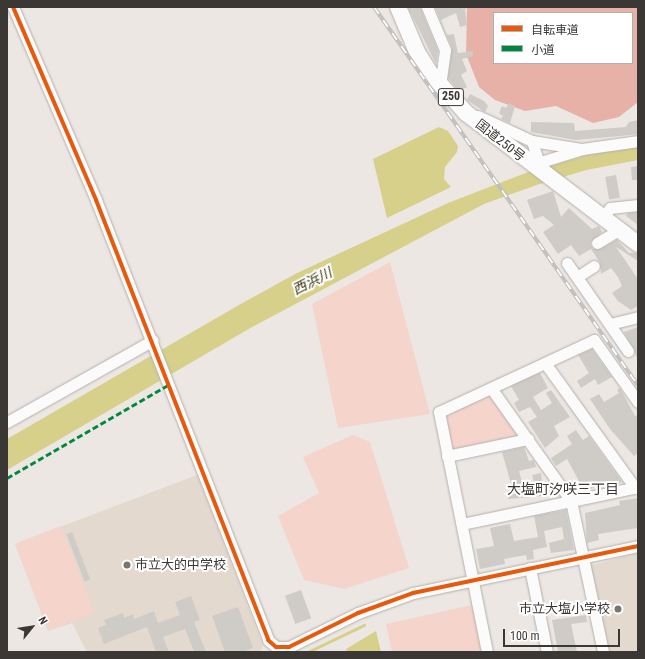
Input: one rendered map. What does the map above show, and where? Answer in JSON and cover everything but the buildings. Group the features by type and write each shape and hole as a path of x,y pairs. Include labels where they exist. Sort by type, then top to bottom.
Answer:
{"highway":[{"name":"国道250号","path":"398,7 417,52 440,84 466,113 535,165 557,185 638,244"}],"street":[{"path":"14,7 154,343 268,640 274,649 289,647 386,602 472,579 638,546"},
{"path":"427,7 445,50 440,84"},
{"path":"466,113 480,117 532,141 582,148"},
{"path":"532,141 535,165 582,148 638,140"},
{"path":"602,218 610,208 638,205"},
{"path":"597,243 619,230"},
{"path":"567,263 628,351"},
{"path":"577,277 594,266"},
{"path":"610,324 638,317"},
{"path":"488,652 439,412 594,340 638,402"},
{"path":"7,422 154,343"},
{"path":"462,524 636,488 545,363"},
{"path":"491,388 571,501 603,652"},
{"path":"447,456 528,439"},
{"path":"530,568 547,652"}],"shaded area":[{"path":"467,7 638,7 638,102 619,117 593,123 556,106 525,111 495,100 479,87 466,54"},
{"path":"390,262 430,414 338,428 312,304"},
{"path":"487,393 493,395 520,434 519,439 454,452 450,449 443,416"},
{"path":"353,435 370,442 409,568 344,589 304,580 278,516 319,493 303,457"},
{"name":"市立大的中学校","path":"197,475 263,646 260,652 87,652 72,623 48,631 15,544"},
{"path":"61,526 94,613 49,630 15,544"},
{"name":"市立大塩小学校","path":"638,553 638,652 607,652 589,566"},
{"path":"472,605 482,652 392,652 386,624"}],"water":[{"path":"439,127 448,131 458,146 457,152 445,167 444,179 451,187 387,218 373,159"},
{"path":"531,171 545,182 484,204 252,327 7,470 7,439 239,305 297,273 448,203"},
{"path":"376,631 381,652 347,652 346,649"}],"waterway":[{"name":"西浜川","path":"539,177 585,163 638,153"},
{"path":"308,652 364,625"}],"railway":[{"path":"374,7 638,385"}],"marked path":[{"path":"7,478 170,384"}],"cycle path":[{"path":"13,7 96,200 268,640 276,647 289,647 358,613 413,593 638,546"}],"place":[{"name":"市立大的中学校","path":"127,565"},
{"name":"市立大塩小学校","path":"618,609"}],"district":[{"name":"大塩町汐咲三丁目","path":"563,489"}]}
